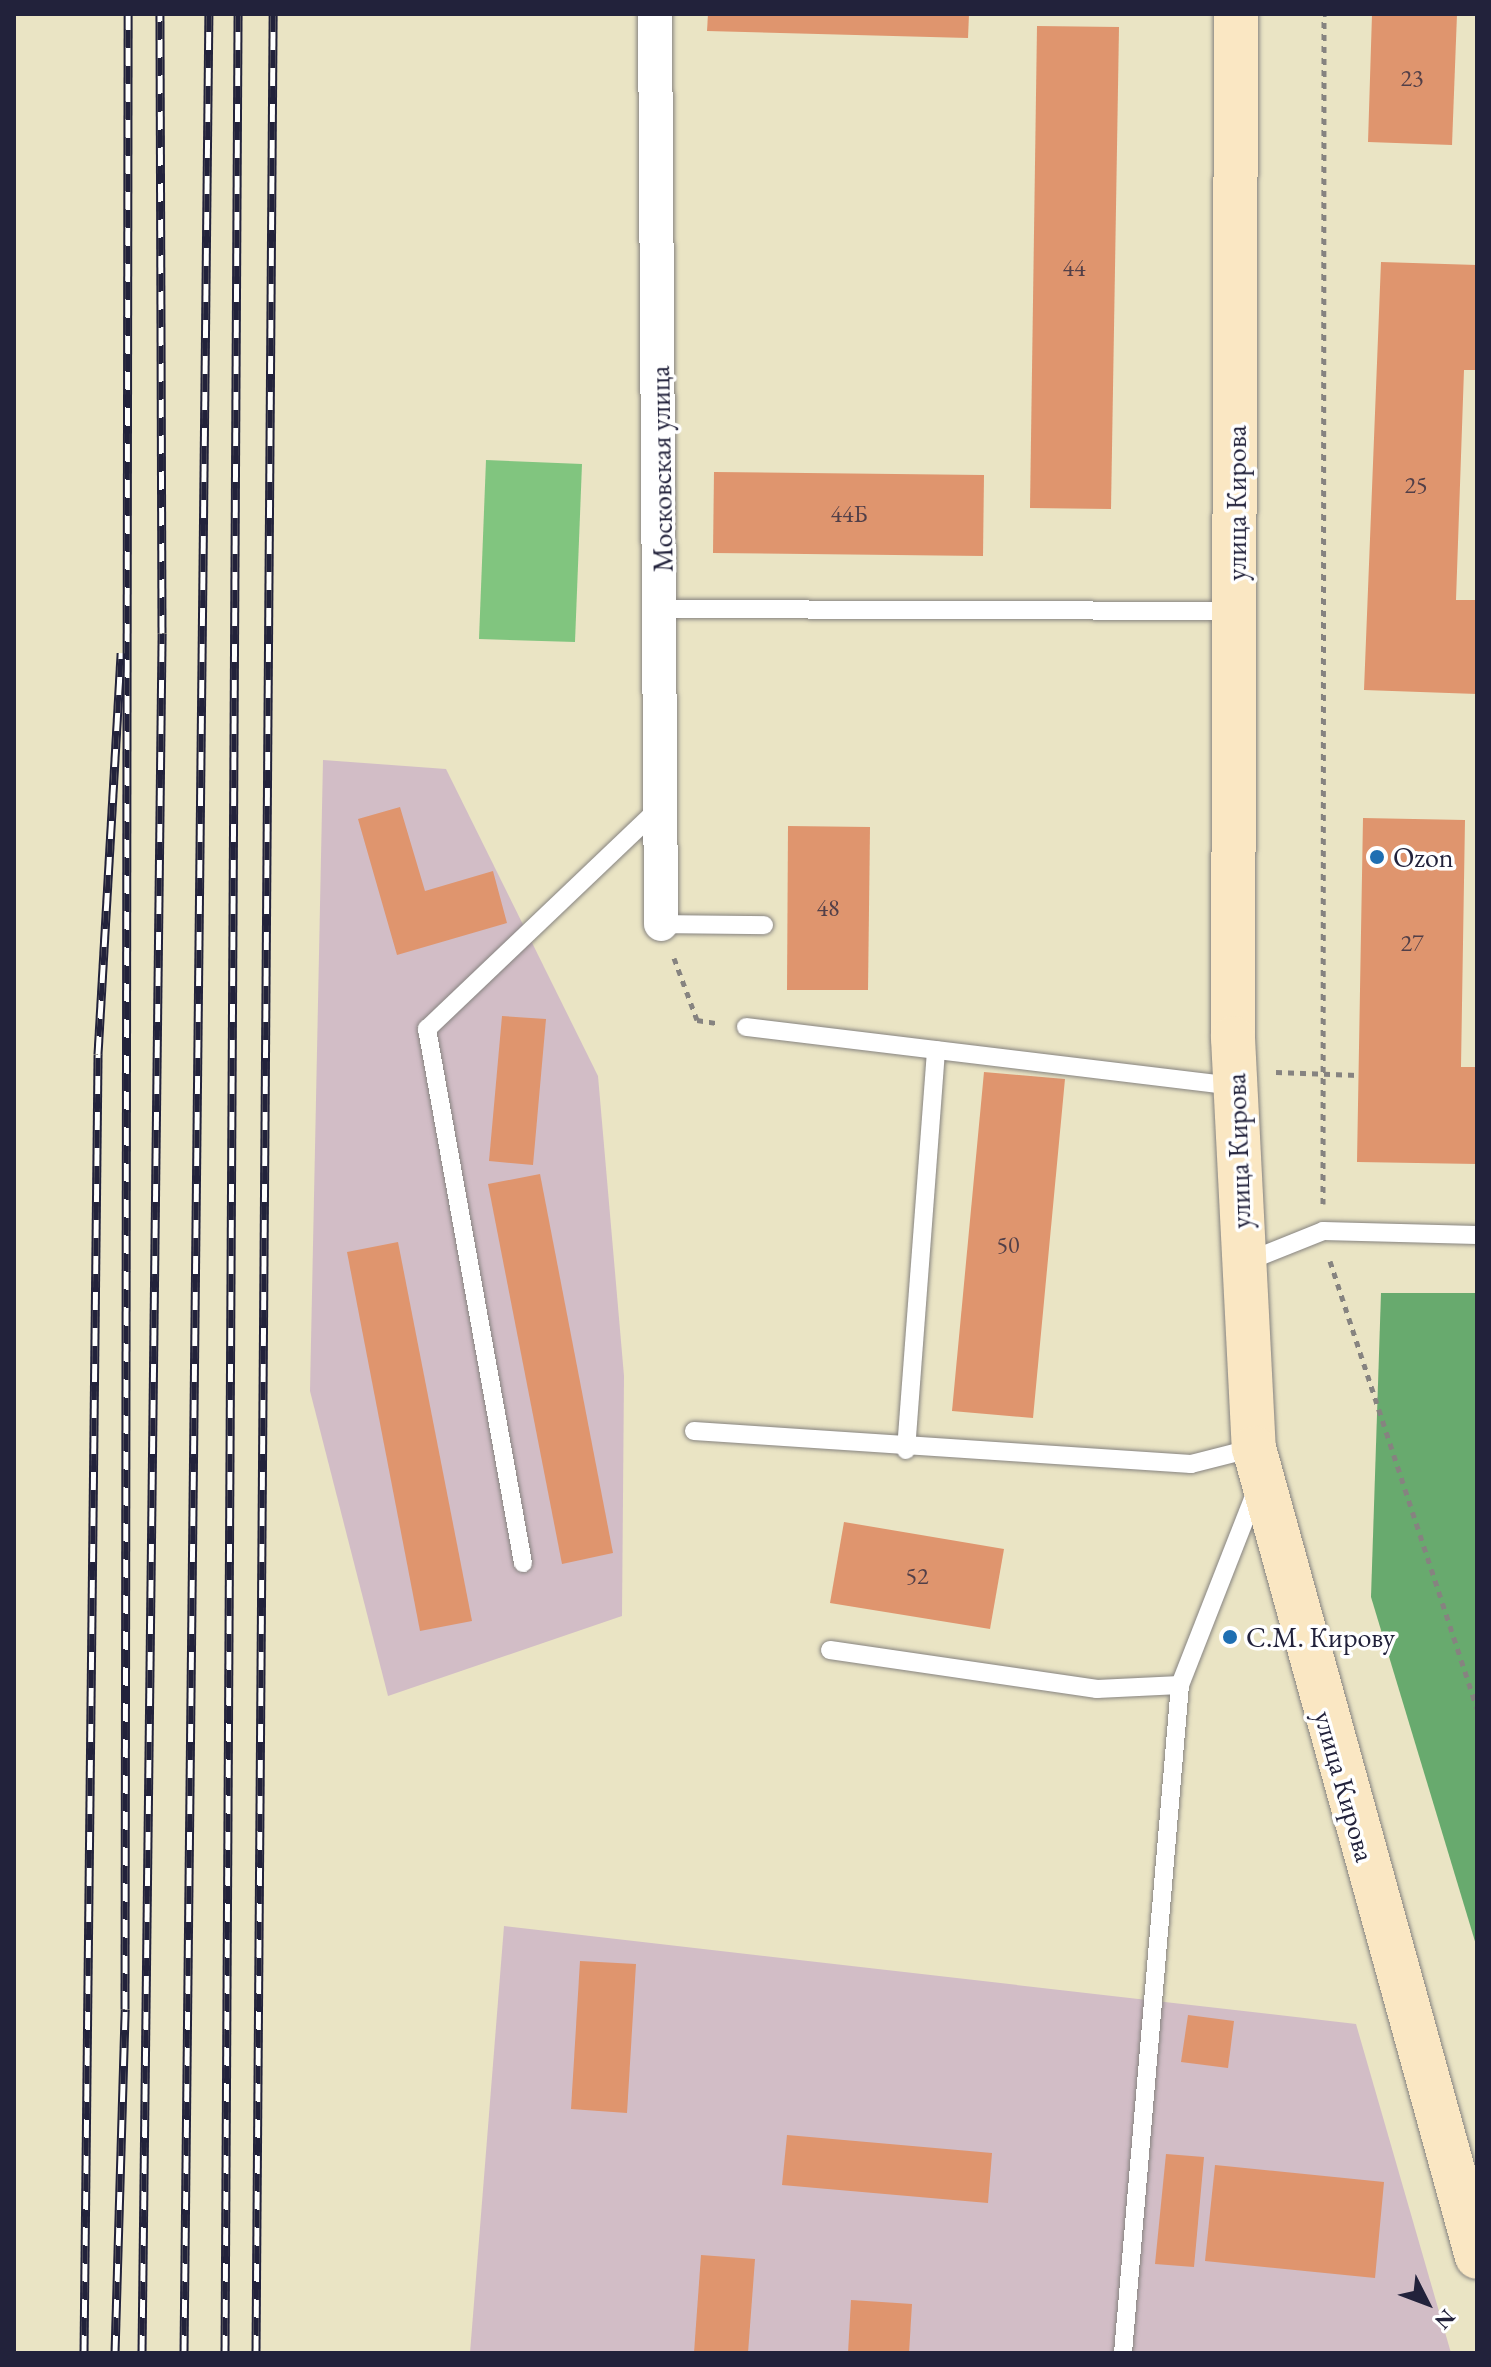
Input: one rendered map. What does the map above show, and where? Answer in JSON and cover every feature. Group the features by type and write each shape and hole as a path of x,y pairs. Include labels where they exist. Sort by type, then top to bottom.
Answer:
{"street":[{"name":"Московская улица","path":"655,14 662,609 658,809 661,924"},
{"name":"улица Кирова","path":"1236,14 1235,1078 1242,1264 1257,1465 1477,2257"}],"lane":[{"path":"662,609 1236,611"},
{"path":"523,1563 427,1029 658,809"},
{"path":"661,924 764,925"},
{"path":"746,1027 936,1050 1235,1078"},
{"path":"906,1450 936,1050"},
{"path":"1242,1264 1323,1231 1477,1235"},
{"path":"694,1431 906,1450 1257,1465 1180,1685 1123,2353"},
{"path":"830,1650 1097,1689 1180,1685"}],"path":[{"path":"1324,14 1323,1231 1335,1289 1477,1708"},
{"path":"661,924 697,1020 746,1027"},
{"path":"1235,1078 1358,1075"}],"shaded area":[{"path":"323,760 446,769 598,1076 624,1376 622,1616 388,1696 310,1391"},
{"path":"504,1926 1356,2024 1451,2353 470,2353"}],"green space":[{"path":"486,460 582,464 575,642 479,639"},
{"path":"1381,1293 1477,1293 1477,1948 1371,1597"}],"building":[{"path":"708,14 969,14 968,38 707,31"},
{"path":"1372,14 1457,14 1452,145 1368,142"},
{"path":"1037,26 1119,27 1111,509 1030,508"},
{"path":"1381,262 1477,265 1477,370 1464,370 1456,600 1477,600 1477,694 1364,690"},
{"path":"714,472 984,475 983,556 713,553"},
{"path":"400,807 425,891 493,871 507,923 397,955 358,819"},
{"path":"1363,818 1465,820 1461,1067 1477,1067 1477,1164 1357,1162"},
{"path":"788,826 870,827 868,990 787,990"},
{"path":"502,1016 546,1019 533,1165 489,1161"},
{"path":"984,1072 1065,1079 1033,1418 952,1411"},
{"path":"540,1174 613,1553 562,1564 488,1184"},
{"path":"398,1242 472,1621 420,1631 347,1252"},
{"path":"844,1522 1004,1549 990,1629 830,1603"},
{"path":"580,1961 636,1964 627,2113 571,2109"},
{"path":"1188,2015 1234,2021 1228,2068 1181,2062"},
{"path":"787,2135 992,2153 988,2203 782,2185"},
{"path":"1166,2154 1204,2157 1194,2267 1155,2264"},
{"path":"1215,2165 1384,2182 1375,2278 1205,2261"},
{"path":"701,2255 755,2259 748,2353 694,2353"},
{"path":"851,2300 912,2304 909,2353 848,2353"}],"railway":[{"path":"115,2353 125,2009 128,14"},
{"path":"142,2353 162,633 160,14"},
{"path":"184,2353 209,14"},
{"path":"225,2353 238,14"},
{"path":"256,2353 273,14"},
{"path":"84,2353 98,1054 121,653"}],"place":[{"name":"Ozon","path":"1377,857"},
{"name":"С.М. Кирову","path":"1230,1637"}]}
